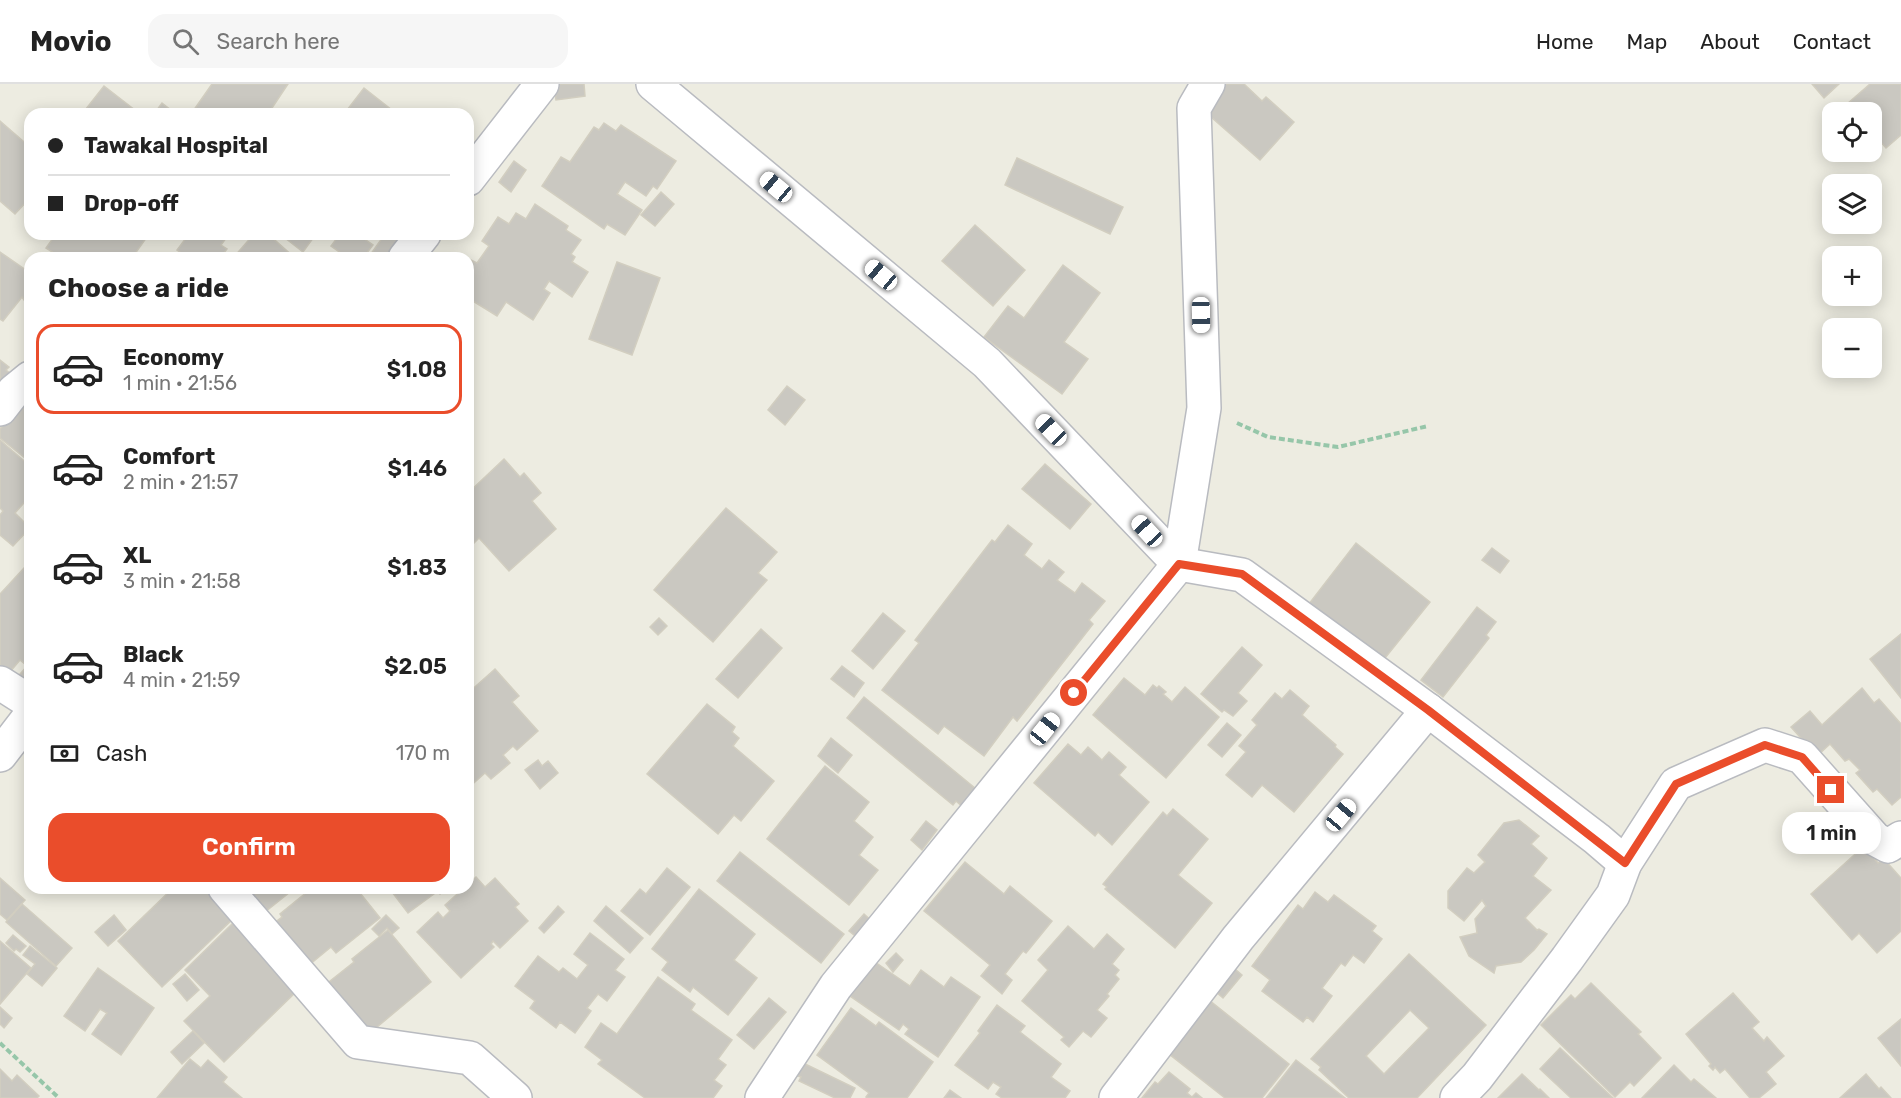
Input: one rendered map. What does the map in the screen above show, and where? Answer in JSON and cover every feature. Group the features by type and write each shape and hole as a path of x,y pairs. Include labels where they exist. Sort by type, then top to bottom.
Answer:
{"street":[{"path":"474,171 542,84"},
{"path":"653,84 987,363 1179,564 1242,574 1428,710 1625,863"},
{"path":"762,1098 836,986 1179,564 1204,408 1194,108 1208,84"},
{"path":"410,252 419,240"},
{"path":"0,409 14,391 24,383"},
{"path":"0,683 24,698"},
{"path":"1116,1098 1239,938 1428,710"},
{"path":"0,755 24,724"},
{"path":"1457,1098 1477,1077 1613,895 1625,863 1676,784 1765,745 1802,757 1875,839 1888,846 1901,838"},
{"path":"230,894 358,1042 470,1058 515,1098"}],"path":[{"path":"1204,408 1268,437 1338,447 1428,426"},
{"path":"0,1043 59,1098"}],"building":[{"path":"212,84 288,84 272,108 195,108"},
{"path":"554,84 584,84 585,96 556,100"},
{"path":"1226,84 1244,84 1262,101 1266,97 1294,122 1260,160 1203,110"},
{"path":"1812,84 1839,84 1824,98"},
{"path":"1870,84 1901,84 1901,135 1886,148 1882,143 1882,102 1849,102"},
{"path":"104,86 132,108 87,108"},
{"path":"364,88 389,108 349,108"},
{"path":"162,103 168,108 158,108"},
{"path":"0,121 24,142 24,204 15,214 0,201"},
{"path":"604,123 616,131 621,125 676,161 657,189 653,186 646,196 625,182 617,194 642,210 625,235 607,224 604,229 542,186 561,157 570,162 594,127 599,130"},
{"path":"1017,158 1123,207 1110,234 1005,185"},
{"path":"514,161 526,170 511,192 499,182"},
{"path":"661,192 674,204 655,226 641,215"},
{"path":"535,204 568,226 566,230 581,240 571,254 575,257 572,262 588,272 572,297 549,281 544,289 550,293 533,320 506,302 497,316 474,302 474,262 477,263 489,246 482,241 498,217 509,224 516,213 526,219"},
{"path":"975,225 1025,270 993,306 942,261"},
{"path":"52,240 145,240 136,252 52,252 46,248"},
{"path":"184,240 225,240 221,245 227,249 225,252 180,252 177,250"},
{"path":"249,240 275,240 288,252 238,252"},
{"path":"288,240 312,240 303,252"},
{"path":"336,240 366,240 373,245 368,252 340,252 331,246"},
{"path":"381,240 413,240 404,252 372,252"},
{"path":"0,252 24,269 24,300 22,297 3,321 0,319"},
{"path":"617,262 660,278 632,355 589,339"},
{"path":"1063,265 1100,293 1064,342 1088,359 1062,394 984,337 1008,306 1024,318"},
{"path":"0,360 9,367 6,370 11,374 0,387"},
{"path":"787,386 805,400 785,425 768,410"},
{"path":"24,400 24,457 0,438 0,429"},
{"path":"0,440 24,461 24,503 15,513 24,522 24,534 13,546 0,535 0,515 3,511 0,508"},
{"path":"504,459 520,477 524,473 541,493 532,501 556,529 509,571 479,538 474,543 474,487"},
{"path":"1045,464 1091,504 1070,529 1022,489"},
{"path":"726,508 777,552 758,573 767,580 713,642 654,590"},
{"path":"1008,525 1032,544 1024,555 1042,569 1049,560 1064,572 1057,580 1075,593 1082,583 1105,601 1089,620 1093,624 1017,721 1013,717 984,756 944,726 938,734 882,690 919,643 915,640 992,540 995,542"},
{"path":"1356,543 1430,602 1381,663 1305,609"},
{"path":"1492,548 1509,561 1500,573 1482,560"},
{"path":"24,568 24,663 20,660 5,678 0,673 0,594"},
{"path":"1477,607 1496,622 1486,635 1489,638 1443,697 1421,680"},
{"path":"883,613 905,631 873,669 852,651"},
{"path":"659,618 667,626 658,635 650,627"},
{"path":"761,629 782,648 738,698 716,679"},
{"path":"1901,634 1901,698 1870,659"},
{"path":"1242,647 1262,665 1238,693 1247,701 1233,716 1224,710 1222,712 1201,694"},
{"path":"842,666 864,683 854,697 831,679"},
{"path":"495,669 519,696 512,702 538,731 517,750 513,746 503,755 510,763 491,779 485,773 474,783 474,688"},
{"path":"24,670 24,690 14,681"},
{"path":"1124,678 1145,695 1153,685 1157,688 1159,686 1166,692 1163,694 1172,702 1185,687 1219,717 1166,778 1093,715"},
{"path":"1862,688 1874,703 1879,699 1901,724 1901,797 1892,805 1877,789 1873,792 1856,773 1860,770 1849,759 1845,761 1830,744 1817,756 1791,727 1810,711 1822,725"},
{"path":"1290,690 1309,706 1302,715 1343,754 1294,812 1262,785 1252,797 1226,775 1246,752 1239,746 1257,725 1252,720 1275,693 1282,699"},
{"path":"864,697 981,793 966,810 956,801 953,805 847,718"},
{"path":"707,704 735,727 732,732 739,738 733,746 774,781 741,821 734,815 718,834 647,774"},
{"path":"1227,723 1241,735 1222,757 1208,745"},
{"path":"831,738 852,755 838,773 818,756"},
{"path":"1068,744 1081,755 1088,747 1102,760 1109,752 1126,767 1119,775 1149,802 1112,845 1098,832 1095,836 1034,783"},
{"path":"538,760 542,766 548,761 558,773 540,789 525,770"},
{"path":"825,766 869,802 854,821 873,837 859,855 878,870 849,905 767,839"},
{"path":"1173,809 1208,839 1178,875 1212,903 1175,948 1105,889 1107,887 1103,884 1163,812 1167,816"},
{"path":"1519,820 1539,836 1531,844 1547,858 1533,876 1551,890 1525,918 1537,930 1547,934 1521,962 1496,966 1494,973 1469,956 1460,937 1477,933 1475,919 1486,906 1482,900 1464,921 1448,908 1448,891 1467,868 1474,873 1485,862 1478,855 1504,823"},
{"path":"926,821 937,830 922,850 911,840"},
{"path":"1864,846 1878,863 1884,859 1901,878 1901,931 1877,953 1859,933 1852,940 1811,894"},
{"path":"740,852 844,934 821,963 717,881"},
{"path":"965,862 1004,894 1010,886 1052,921 1005,974 1012,980 1002,994 981,976 990,965 924,911"},
{"path":"667,868 690,887 650,935 621,911 640,889 646,894"},
{"path":"476,877 485,887 495,878 519,904 515,907 528,921 500,948 493,941 491,944 494,947 461,978 417,932 438,912 443,918 450,911 445,905 457,894 474,894"},
{"path":"0,878 25,900 7,920 0,914"},
{"path":"699,889 755,934 734,960 757,978 728,1015 693,987 690,992 662,970 668,962 652,949"},
{"path":"1315,892 1328,902 1334,895 1376,926 1372,931 1382,939 1364,963 1353,955 1345,966 1341,963 1322,988 1332,996 1313,1022 1307,1017 1303,1022 1262,991 1270,980 1252,966 1298,905 1303,909"},
{"path":"167,894 212,894 235,917 162,987 118,941"},
{"path":"242,894 288,894 260,916"},
{"path":"305,894 361,894 380,918 336,953 331,947 303,970 269,927 282,917 280,914"},
{"path":"394,894 434,894 408,913"},
{"path":"22,904 72,948 56,966 6,922"},
{"path":"558,906 564,912 544,933 539,928"},
{"path":"606,906 643,938 630,953 594,921"},
{"path":"864,914 874,923 860,940 849,931"},
{"path":"114,915 126,930 108,946 95,932"},
{"path":"386,915 399,928 392,934 387,928 379,936 372,929"},
{"path":"233,923 299,989 224,1062 184,1021 210,996 185,970"},
{"path":"1068,926 1094,949 1107,934 1124,949 1112,964 1119,970 1115,975 1119,979 1097,1010 1107,1018 1091,1037 1083,1031 1069,1047 1061,1040 1064,1037 1022,1001 1048,970 1038,960"},
{"path":"388,930 431,982 371,1032 320,989 354,962 352,959"},
{"path":"590,933 624,959 615,970 625,977 607,1001 598,994 587,1008 591,1011 575,1033 560,1022 556,1028 530,1008 535,1001 515,986 538,956 559,972 563,968 577,979 588,965 574,954"},
{"path":"13,935 26,946 20,952 16,949 14,951 6,943"},
{"path":"0,941 31,968 0,1004"},
{"path":"30,946 57,968 42,986 27,974 35,964 23,955"},
{"path":"896,953 903,960 893,972 886,963"},
{"path":"1409,954 1486,1025 1417,1098 1349,1098 1319,1070 1321,1067 1311,1059","holes":["1410,1010 1429,1028 1384,1074 1366,1056"]},
{"path":"875,962 910,986 921,970 944,987 951,977 980,997 938,1057 905,1034 909,1029 903,1024 899,1030 850,996"},
{"path":"98,968 154,1008 121,1055 92,1034 107,1013 100,1009 85,1031 64,1016"},
{"path":"1235,969 1242,975 1223,998 1216,992"},
{"path":"185,974 199,990 187,1001 173,984"},
{"path":"658,977 695,1004 691,1010 732,1040 718,1059 726,1065 714,1080 722,1086 713,1098 645,1098 598,1064 602,1060 585,1047 601,1023 617,1034"},
{"path":"1591,983 1641,1032 1638,1034 1661,1058 1634,1086 1630,1082 1615,1097 1541,1025 1571,995 1575,999"},
{"path":"1733,993 1759,1022 1752,1028 1764,1041 1767,1037 1784,1056 1766,1072 1776,1084 1759,1098 1750,1098 1725,1069 1720,1073 1715,1067 1713,1070 1709,1066 1711,1064 1686,1034"},
{"path":"1204,996 1289,1064 1262,1098 1225,1098 1169,1054"},
{"path":"769,998 786,1012 754,1049 737,1035"},
{"path":"997,1005 1025,1026 1020,1032 1061,1064 1051,1077 1070,1091 1065,1098 1002,1098 996,1094 1001,1087 993,1082 988,1089 955,1065 980,1033 978,1031"},
{"path":"0,1007 12,1018 4,1028 0,1024"},
{"path":"851,1008 876,1026 879,1022 933,1062 907,1098 868,1098 866,1097 869,1093 817,1055"},
{"path":"1901,1019 1901,1066 1878,1038"},
{"path":"193,1031 204,1043 182,1064 171,1052"},
{"path":"1560,1048 1613,1098 1571,1098 1540,1069"},
{"path":"190,1059 201,1068 208,1060 227,1077 223,1082 242,1098 157,1098"},
{"path":"1296,1060 1345,1098 1266,1098"},
{"path":"801,1062 855,1088 850,1098 835,1098 799,1081 801,1077 795,1075"},
{"path":"1674,1065 1691,1082 1694,1079 1716,1098 1642,1098"},
{"path":"0,1069 12,1081 17,1075 39,1096 37,1098 0,1098"},
{"path":"1169,1072 1190,1089 1187,1093 1192,1097 1196,1093 1202,1098 1142,1098 1155,1082 1158,1084"},
{"path":"1522,1074 1540,1089 1549,1098 1498,1098"},
{"path":"1866,1074 1879,1089 1881,1087 1891,1098 1840,1098"},
{"path":"950,1090 961,1098 944,1098"}],"route":[{"path":"1074,693 1179,564 1242,574 1428,710 1625,863 1676,784 1765,745 1802,757 1831,790"}]}
